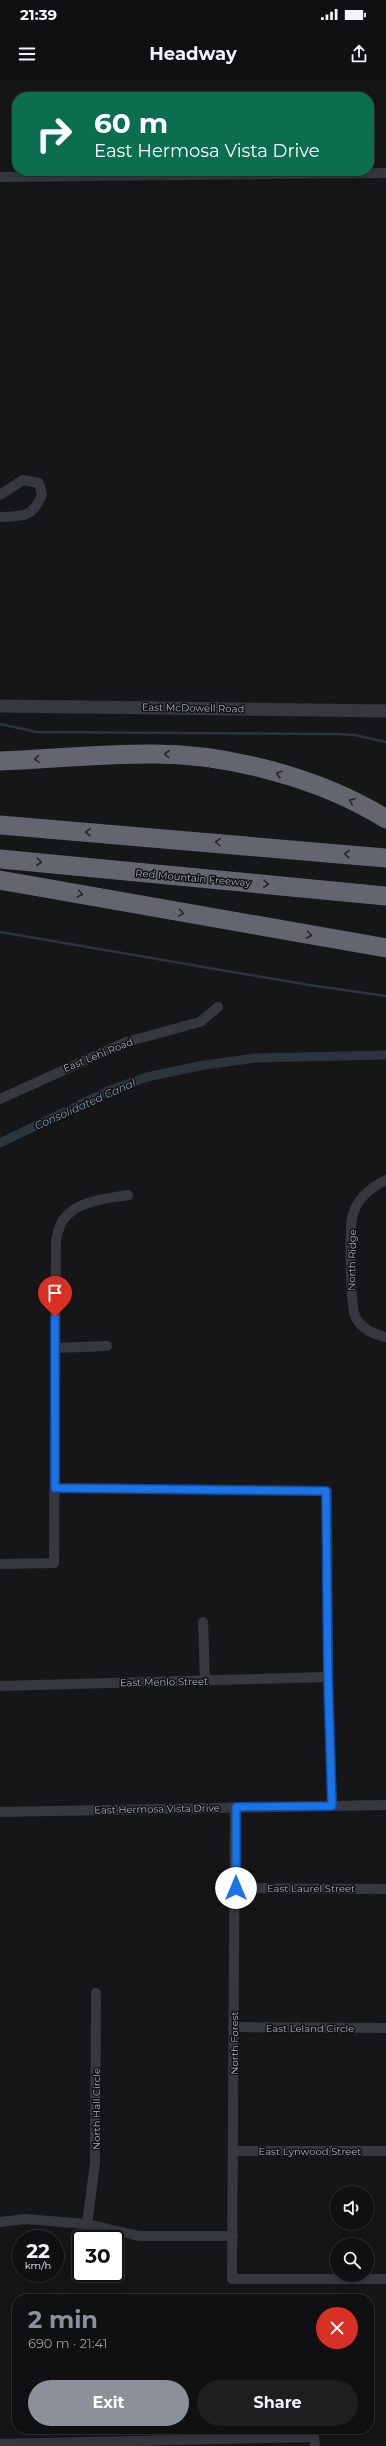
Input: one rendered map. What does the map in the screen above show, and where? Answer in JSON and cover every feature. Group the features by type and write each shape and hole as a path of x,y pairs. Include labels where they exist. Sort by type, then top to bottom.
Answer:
{"highway":[{"path":"0,761 170,754 246,765 316,786 355,802 386,819"},
{"path":"0,825 386,858"},
{"name":"Red Mountain Freeway","path":"0,859 386,896"},
{"path":"0,880 386,948"}],"street":[{"path":"374,173 386,173"},
{"path":"0,177 96,176"},
{"path":"0,495 23,480 39,482 42,495 37,507 25,516 0,518"},
{"name":"East McDowell Road","path":"0,706 386,711"},
{"name":"East Lehi Road","path":"0,1099 126,1042 200,1022 218,1007"},
{"name":"North Ridge","path":"386,1180 372,1187 361,1199 353,1214 351,1302 355,1318 364,1328 386,1337"},
{"path":"0,1564 54,1563 56,1240 62,1220 76,1208 91,1201 128,1194"},
{"path":"55,1348 107,1346"},
{"path":"55,1488 326,1491 328,1677 332,1806"},
{"path":"203,1622 205,1680"},
{"name":"East Menlo Street","path":"0,1686 328,1677"},
{"name":"East Hermosa Vista Drive","path":"0,1812 386,1805"},
{"name":"North Forest","path":"236,1807 234,2236 232,2279 386,2279"},
{"name":"East Laurel Street","path":"236,1888 386,1888"},
{"name":"North Hall Circle","path":"87,2224 95,2163 96,1993"},
{"name":"East Leland Circle","path":"234,2027 386,2028"},
{"name":"East Lynwood Street","path":"234,2151 386,2151"},
{"path":"0,2222 25,2219 87,2224 139,2236 234,2236"},
{"path":"0,2444 315,2441"}],"waterway":[{"path":"0,724 37,732 338,734 354,735 386,742"},
{"path":"0,932 309,985 386,996"},
{"name":"Consolidated Canal","path":"0,1143 108,1091 147,1077 199,1066 255,1058 386,1055"}],"route":[{"path":"55,1317 55,1488 326,1491 328,1677 332,1806 236,1807 236,1888"}]}
